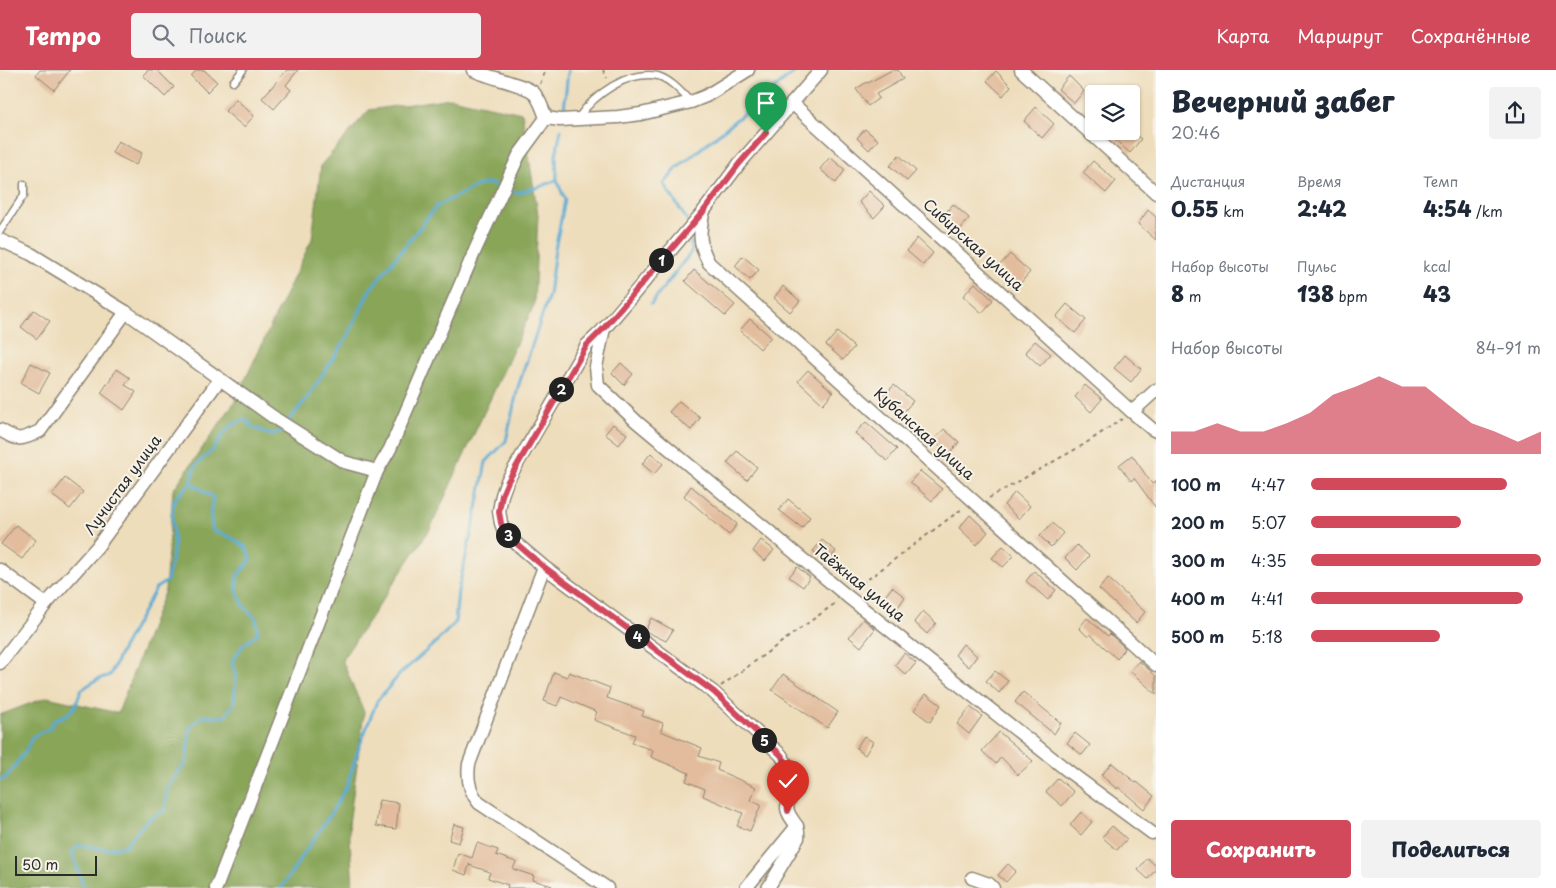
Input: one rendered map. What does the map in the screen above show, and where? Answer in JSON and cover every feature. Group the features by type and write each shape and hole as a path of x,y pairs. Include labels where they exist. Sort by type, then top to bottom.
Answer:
{"street":[{"path":"473,70 525,87 533,92 541,104 546,118"},
{"path":"546,118 560,120 641,114 690,102 706,96 748,70"},
{"path":"768,888 798,838 799,831 790,816 787,806 791,794 792,776 789,767 781,755 714,692 544,567 504,531 499,512 502,495 508,481 587,345 604,328 703,212 739,164 821,70"},
{"path":"1021,70 1156,193"},
{"name":"Сибирская улица","path":"792,103 1132,412 1156,431"},
{"path":"216,888 377,471 390,449 476,248 519,155 546,118"},
{"name":"Кубанская улица","path":"703,212 699,234 702,249 709,263 1156,665"},
{"path":"0,240 31,254 126,312 294,431 344,462 377,471"},
{"path":"0,430 16,439 40,431 126,312"},
{"name":"Таёжная улица","path":"604,328 596,367 598,385 637,422 855,602 1072,774 1154,834"},
{"name":"Лучистая улица","path":"0,663 46,604 97,547 220,380"},
{"path":"1132,412 1156,390"},
{"path":"544,567 469,764 467,775 469,787 479,803 607,888"},
{"path":"0,570 46,604"},
{"path":"746,888 797,826"},
{"path":"972,878 989,884 994,888"}],"lane":[{"path":"233,82 243,70"},
{"path":"578,119 588,104 610,85 642,73 657,75 673,84 690,102"},
{"path":"0,231 24,195 24,184"}],"path":[{"path":"533,92 541,83 546,70"},
{"path":"603,70 610,85"},
{"path":"978,505 1083,445 1132,412"}],"green space":[{"path":"451,98 522,113 538,215 534,305 430,529 342,660 364,712 349,824 353,888 0,888 0,715 47,697 118,713 165,590 173,490 234,403 312,239 321,165 369,110"}],"building":[{"path":"40,70 70,70 54,90 36,75"},
{"path":"148,70 157,70 174,87 165,97 143,75"},
{"path":"197,70 204,70 217,82 207,92 191,76"},
{"path":"287,70 298,70 286,85 291,90 274,109 262,98"},
{"path":"892,70 898,70 903,79 876,94 879,98 868,106 856,89"},
{"path":"996,71 1011,86 1003,96 987,81"},
{"path":"1069,76 1084,91 1074,103 1058,89"},
{"path":"236,99 254,116 244,127 225,111"},
{"path":"1036,107 1054,124 1042,138 1024,121"},
{"path":"865,129 878,140 869,150 857,138"},
{"path":"1141,139 1130,153 1115,140"},
{"path":"118,141 142,153 136,165 112,153"},
{"path":"899,155 916,171 907,181 890,166"},
{"path":"830,157 845,170 836,183 820,169"},
{"path":"1093,161 1116,181 1106,193 1083,173"},
{"path":"869,191 885,206 874,218 859,202"},
{"path":"953,204 969,218 959,231 943,216"},
{"path":"1148,210 1156,217 1156,240 1138,224"},
{"path":"917,238 933,253 923,265 907,251"},
{"path":"1010,254 1030,272 1019,285 999,266"},
{"path":"743,256 759,270 750,280 735,266"},
{"path":"694,270 735,305 725,316 685,281"},
{"path":"975,283 993,300 982,313 963,296"},
{"path":"783,286 800,301 790,312 774,298"},
{"path":"1067,304 1086,320 1075,333 1056,317"},
{"path":"34,310 50,321 37,339 21,327"},
{"path":"750,319 771,337 760,349 740,330"},
{"path":"837,332 854,347 843,360 826,345"},
{"path":"1035,341 1051,354 1040,366 1025,352"},
{"path":"1125,355 1141,369 1131,382 1114,368"},
{"path":"31,363 50,373 39,393 21,383"},
{"path":"621,363 633,374 624,385 612,373"},
{"path":"117,369 130,378 125,385 136,392 124,410 101,393"},
{"path":"808,370 833,392 823,404 798,381"},
{"path":"894,385 913,401 902,414 882,398"},
{"path":"1085,385 1102,399 1091,412 1075,397"},
{"path":"679,401 700,418 691,430 669,412"},
{"path":"866,422 897,449 887,461 855,433"},
{"path":"613,424 627,434 619,445 605,434"},
{"path":"944,429 959,442 949,454 934,440"},
{"path":"737,451 757,467 747,480 727,463"},
{"path":"651,453 663,464 654,474 642,464"},
{"path":"1132,455 1152,484 1156,481 1156,508 1134,478 1131,481 1119,465"},
{"path":"920,471 942,489 932,501 910,482"},
{"path":"65,478 83,492 70,509 52,495"},
{"path":"691,486 737,524 729,535 684,496"},
{"path":"1015,492 1030,506 1019,519 1004,505"},
{"path":"788,499 810,517 802,528 779,510"},
{"path":"970,515 988,532 977,545 959,528"},
{"path":"1052,523 1063,533 1051,547 1040,536"},
{"path":"16,525 36,540 22,559 1,544"},
{"path":"761,540 774,550 765,561 753,551"},
{"path":"822,540 836,551 828,562 813,551"},
{"path":"1077,545 1089,556 1077,570 1065,558"},
{"path":"1003,546 1014,556 1003,567 992,558"},
{"path":"797,567 810,577 803,587 789,577"},
{"path":"1034,571 1056,590 1048,600 1026,581"},
{"path":"1108,578 1145,612 1136,623 1099,589"},
{"path":"892,587 905,597 896,610 883,599"},
{"path":"923,611 936,623 927,634 914,622"},
{"path":"651,618 673,630 666,641 645,631"},
{"path":"1087,618 1108,636 1110,634 1125,648 1117,659 1090,634 1088,637 1079,628"},
{"path":"863,619 875,629 861,647 849,637"},
{"path":"963,644 977,656 969,667 955,655"},
{"path":"904,653 916,663 906,675 895,665"},
{"path":"1139,661 1156,676 1156,694 1130,671"},
{"path":"995,671 1008,681 999,693 986,681"},
{"path":"554,672 567,677 569,672 610,688 607,698 644,711 642,716 663,723 661,731 702,748 699,756 719,763 717,770 756,787 750,800 761,805 750,831 737,826 743,813 703,796 705,789 686,781 689,773 651,757 653,750 632,743 635,735 594,720 597,712 561,697 557,706 544,701"},
{"path":"783,674 838,712 827,728 772,690"},
{"path":"1023,692 1061,723 1054,734 1015,702"},
{"path":"926,694 941,705 930,722 914,710"},
{"path":"970,707 982,716 969,734 957,724"},
{"path":"999,732 1033,761 1018,775 1001,757 996,764 982,751"},
{"path":"1075,733 1090,745 1082,755 1067,743"},
{"path":"864,736 873,742 865,755 856,748"},
{"path":"1112,763 1154,796 1144,809 1101,775"},
{"path":"1058,778 1074,792 1062,806 1046,792"},
{"path":"379,800 399,803 396,829 376,826"},
{"path":"1081,812 1092,822 1081,835 1070,825"},
{"path":"454,824 464,827 459,843 449,840"},
{"path":"1112,826 1127,839 1117,850 1102,837"},
{"path":"477,843 498,850 496,855 516,862 513,869 534,876 533,880 552,886 552,888 507,888 508,885 488,878 490,872 469,865 466,875 453,870 458,853 472,858"},
{"path":"1147,858 1156,866 1156,869 1148,879 1138,870"},
{"path":"1008,864 1016,871 1006,882 998,875"}],"waterway":[{"path":"564,110 568,70"},
{"path":"687,220 664,184 677,168 797,70"},
{"path":"281,888 347,786 358,750 377,701 400,674 455,623 458,591 486,462 506,441 518,387 549,295 555,249 565,200 557,180 556,155 561,130"},
{"path":"506,189 517,193 557,180"},
{"path":"287,423 307,398 348,336 369,291 437,206 477,186 488,183 500,187"},
{"path":"651,304 692,251 690,240"},
{"path":"0,779 6,778 27,749 32,737 50,728 54,720 66,715 75,707 81,690 96,680 110,675 156,588 167,581 174,547 172,519 174,500 191,483 195,466 213,450 223,434 232,425 246,419 252,427 271,435 281,431 283,428"},
{"path":"84,888 72,852 79,845 107,849 125,846 148,819 165,810 167,787 186,763 190,727 202,716 225,717 234,703 236,678 232,661 243,645 258,633 256,619 243,605 237,590 237,576 251,560 246,547 230,537 213,531 211,522 213,497 191,483"}],"route":[{"path":"766,133 739,164 703,212 604,328 587,345 508,481 502,495 499,512 504,531 511,539 544,567 714,692 781,755 789,767 792,776 793,784 787,806 788,811"}]}
